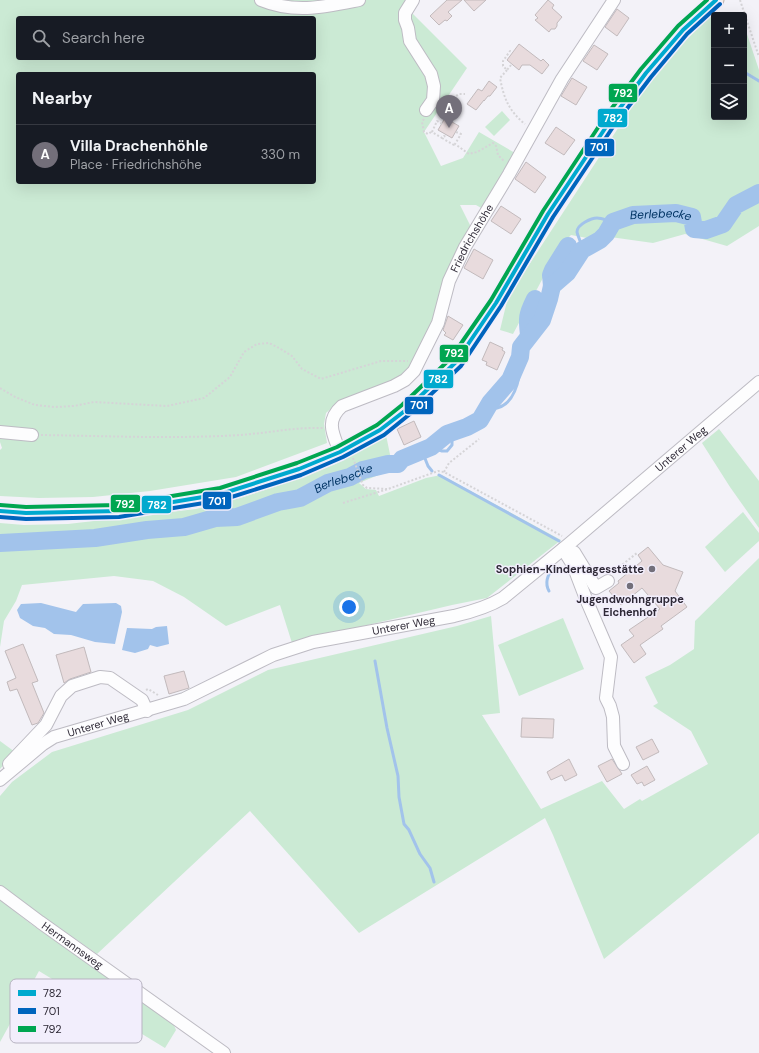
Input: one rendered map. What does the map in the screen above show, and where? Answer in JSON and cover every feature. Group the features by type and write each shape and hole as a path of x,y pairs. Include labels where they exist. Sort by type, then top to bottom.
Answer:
{"main road":[{"path":"0,511 119,511 189,500 258,483 300,469 340,452 380,430 406,410 456,362 496,303 548,214 608,124 646,73 683,30 716,0"}],"street":[{"path":"261,0 273,5 302,9 318,8 359,0"},
{"path":"413,0 405,13 405,20 410,41 431,74 434,86 431,113"},
{"name":"Friedrichshöhe","path":"331,428 334,416 342,406 394,386 405,380 414,371 438,323 449,281 465,247 514,165 562,79 614,0"},
{"name":"Unterer Weg","path":"3,777 43,744 54,737 184,699 273,655 313,642 454,616 486,607 503,598 759,382"},
{"path":"331,428 340,452"},
{"path":"0,432 32,435"},
{"path":"566,546 596,588 610,577"},
{"path":"566,546 586,599 612,656 606,698 613,717 614,746 623,764"},
{"path":"3,777 5,769 46,725 61,696 72,686 100,678 110,678 142,700 147,711"},
{"name":"Hermannsweg","path":"0,892 46,927 119,979"},
{"name":"Hermannsweg","path":"142,995 224,1053"}],"path":[{"path":"740,0 759,58"},
{"path":"507,70 503,66 503,61 510,50 512,52"},
{"path":"510,65 500,78 504,97 510,110 524,123"},
{"path":"465,94 459,94 431,113 422,122 424,132 428,134 432,132 454,145 455,144 469,154 477,152 493,143 496,146 500,159 514,165"},
{"path":"431,113 437,121 442,124"},
{"path":"432,132 437,121"},
{"path":"455,144 460,134 456,132"},
{"path":"442,138 444,136 446,137"},
{"path":"0,388 15,397 35,405 55,407 74,406 94,402 167,406 204,398 230,377 244,352 256,344 269,343 279,348 292,356 302,369 321,379 381,360 420,361"},
{"path":"32,435 200,436 241,435 309,427 331,428"},
{"path":"444,472 449,463 478,439"},
{"path":"356,464 367,488 388,489"},
{"path":"343,503 438,471 444,472 562,536 566,546"},
{"path":"610,577 637,553"}],"green space":[{"path":"0,0 416,0 410,11 467,68 424,132 441,166 463,158 479,132 515,153 483,209 476,205 460,205 471,227 415,371 335,405 326,413 324,424 327,443 236,477 150,491 93,497 39,498 0,496 0,450 2,448 0,442"},
{"path":"711,16 711,120 747,120 747,34 759,70 759,226 727,246 685,234 653,243 596,235 587,238 571,235 560,246 513,334 500,330 508,297 639,96 682,44"},
{"path":"502,111 510,120 494,136 485,127"},
{"path":"719,429 759,481 759,528 730,487 702,443"},
{"path":"386,435 393,469 359,483 366,489 376,490 379,496 426,478 441,475 561,540 487,598 292,643 280,605 226,626 184,597 153,581 114,576 22,585 16,601 4,621 0,647 0,523 24,525 68,524 196,509 240,498 292,481 335,464"},
{"path":"743,512 759,533 759,541 725,572 705,547"},
{"path":"759,558 759,833 604,959 545,818 359,933 250,811 97,954 0,886 0,796 12,782 52,752 188,710 268,670 457,626 491,616 500,713 482,715 541,809 602,781 624,809 640,799 642,801 708,764 691,731 653,706 658,703 645,677 670,665 694,649 695,621"},
{"path":"563,618 584,669 519,696 498,645"},
{"path":"0,741 15,752 0,769"},
{"path":"0,900 31,924 110,979 52,979 39,971 35,979 10,979 10,1024 0,1042"},
{"path":"142,1001 173,1023 176,1030 165,1048 142,1034"}],"water":[{"path":"41,603 76,612 83,604 116,603 121,606 122,612 115,644 95,642 71,635 54,634 45,628 33,626 20,618 17,610 21,604"},
{"path":"167,626 169,644 157,647 150,645 148,649 135,653 122,650 127,628 152,629"}],"building":[{"path":"447,0 462,0 448,12 452,16 447,21 445,20 439,25 430,16"},
{"path":"464,0 486,0 474,11"},
{"path":"548,0 554,5 552,8 562,17 557,23 555,29 551,29 549,32 535,20 538,18 535,15"},
{"path":"617,9 629,18 617,36 605,27"},
{"path":"519,44 541,61 543,59 549,65 542,74 530,65 522,65 519,70 507,60"},
{"path":"594,45 608,54 597,70 583,61"},
{"path":"572,78 587,87 576,105 561,96"},
{"path":"489,81 497,87 490,96 484,100 476,110 467,104 478,89 482,91"},
{"path":"445,118 459,126 452,138 438,130"},
{"path":"556,127 575,140 564,155 545,143"},
{"path":"526,162 546,177 535,193 515,179"},
{"path":"501,206 521,219 511,234 491,221"},
{"path":"474,249 493,260 483,279 464,268"},
{"path":"448,316 463,325 453,340 444,335 446,333 443,330"},
{"path":"490,342 503,348 502,350 505,352 497,370 486,365 487,362 482,360"},
{"path":"414,421 421,437 404,445 397,429"},
{"path":"648,547 663,565 683,572 675,591 687,607 661,626 663,629 640,645 646,654 634,663 621,645 634,636 629,630 660,609 642,588 621,605 609,591 619,583 618,581 642,561 638,555"},
{"path":"23,644 38,681 32,683 44,713 38,723 32,725 17,689 10,691 7,682 16,678 5,651"},
{"path":"84,647 91,672 70,679 64,683 56,655"},
{"path":"184,671 189,688 169,694 164,676"},
{"path":"522,718 554,719 553,738 521,737"},
{"path":"652,739 659,752 643,760 636,747"},
{"path":"569,759 577,775 565,781 562,775 551,780 547,772"},
{"path":"612,759 622,774 607,782 598,766"},
{"path":"647,766 655,780 644,786 642,782 637,784 631,775"}],"waterway":[{"path":"747,74 759,81"},
{"name":"Berlebecke","path":"0,543 95,538 147,530 184,527 215,518 237,517 278,502 300,498 328,483 350,477 363,470 388,464 398,464 402,459 431,447 447,434 467,427 480,420 490,403 510,380 520,357 521,347 542,320 552,286 567,273 582,250 600,240 606,234 613,222 633,215 676,213 692,217 694,229 706,230 723,224 736,205 759,193"},
{"name":"Berlebecke","path":"582,250 577,232 579,226 588,220 597,218 613,222"},
{"path":"552,286 551,275 568,246"},
{"path":"529,335 528,317 535,299"},
{"path":"488,408 497,408 505,405 510,399 517,383 520,357"},
{"path":"431,447 442,451 447,451 452,445 452,432"},
{"path":"422,451 428,466 432,471"},
{"path":"439,475 559,541"},
{"path":"549,591 547,578 554,567"},
{"path":"375,661 387,728 398,776 399,797 404,824 409,830 420,854 430,868 434,882"}],"transit line":[{"name":"792","path":"0,505 26,507 118,505 220,488 297,463 337,447 377,425 402,405 451,358 491,300 543,211 603,120 641,69 678,26 707,0"},
{"name":"782","path":"0,511 26,513 119,511 221,494 299,469 340,452 380,430 406,410 456,362 496,303 548,214 608,124 646,73 683,30 716,0"},
{"name":"701","path":"0,517 26,519 119,517 222,500 301,475 343,457 384,435 410,414 461,366 501,306 553,217 613,127 651,77 687,34 720,4"}],"place":[{"name":"Villa Drachenhöhle","path":"449,128"},
{"name":"Sophien-Kindertagesstätte","path":"652,569"},
{"name":"Jugendwohngruppe Eichenhof","path":"630,586"}]}
